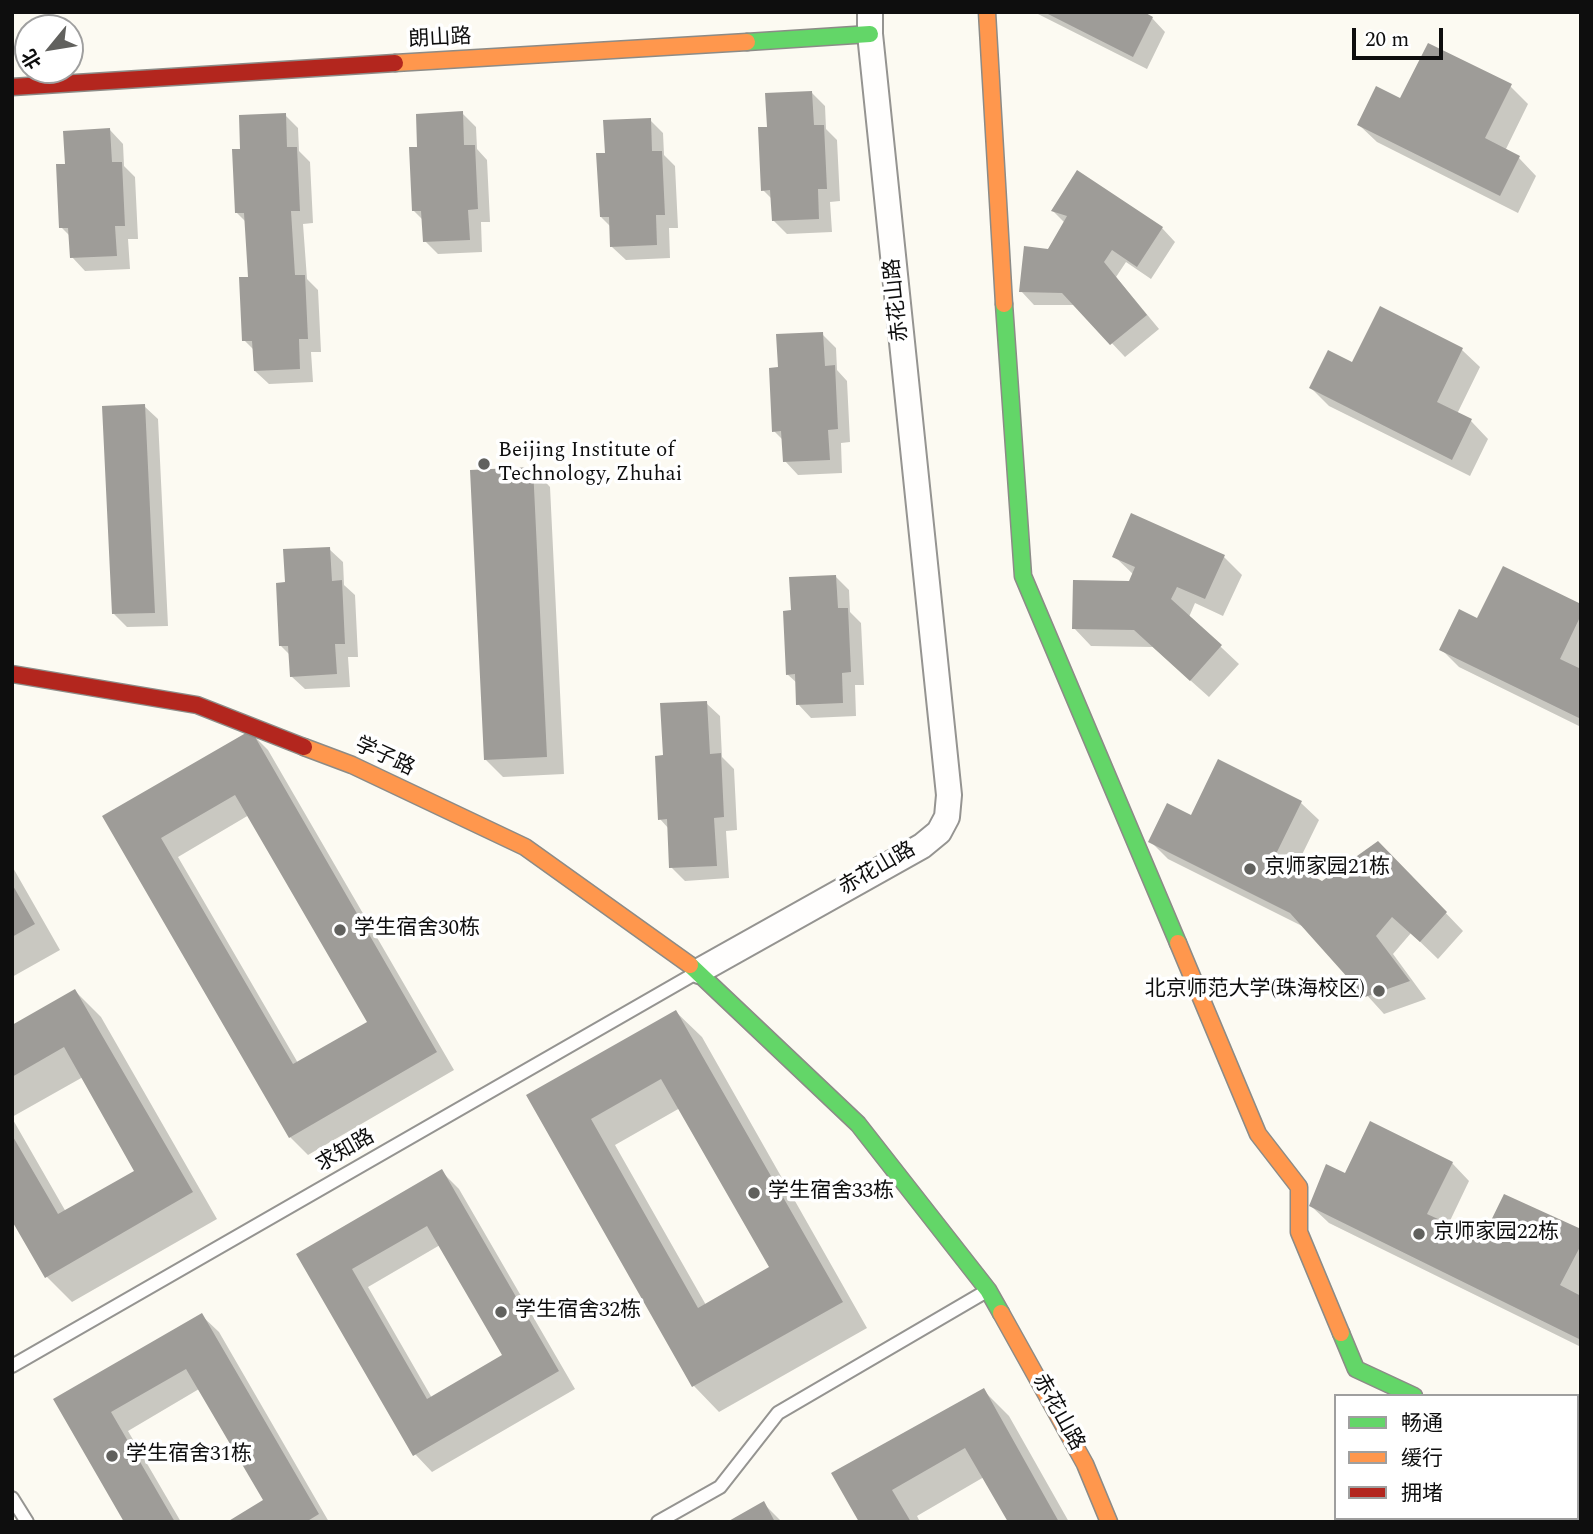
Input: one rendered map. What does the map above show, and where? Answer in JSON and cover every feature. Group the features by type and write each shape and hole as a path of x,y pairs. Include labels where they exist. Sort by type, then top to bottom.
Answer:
{"street":[{"path":"987,12 1023,576 1258,1133 1300,1187 1299,1232 1356,1369 1410,1394"},
{"name":"朗山路","path":"12,87 870,23"},
{"name":"赤花山路","path":"870,23 949,795 947,817 939,832 922,846 699,971 858,1124 988,1290 1085,1464 1109,1522"},
{"name":"学子路","path":"12,674 197,705 352,765 525,847 699,971"}],"lane":[{"name":"求知路","path":"12,1366 699,971"},
{"path":"658,1522 720,1487 778,1413 988,1290"},
{"path":"12,1498 27,1522"}],"building":[{"path":"1044,12 1144,12 1153,17 1133,57"},
{"path":"1428,43 1512,84 1485,138 1520,156 1500,196 1357,125 1376,86 1400,98"},
{"path":"812,91 814,125 824,125 827,189 818,189 819,219 772,221 770,190 761,191 758,127 767,127 765,93"},
{"path":"463,111 464,145 475,145 478,209 468,210 470,240 423,242 421,211 412,211 409,147 417,147 416,114"},
{"path":"286,113 287,147 297,147 300,211 291,211 295,275 305,275 308,339 299,339 300,369 254,371 252,341 242,341 239,277 248,277 244,213 235,213 232,149 240,149 239,115"},
{"path":"651,118 652,151 662,151 665,215 656,215 657,245 610,247 609,217 600,217 596,153 605,153 603,120"},
{"path":"110,128 112,162 122,162 125,226 115,226 117,256 70,258 68,228 59,228 56,164 65,164 63,131"},
{"path":"1077,170 1163,227 1137,267 1112,250 1104,262 1147,315 1110,345 1062,293 1019,292 1024,246 1048,249 1067,216 1051,211"},
{"path":"1380,306 1463,348 1437,402 1472,419 1452,460 1309,388 1328,350 1352,362"},
{"path":"823,332 825,366 835,365 838,429 828,430 830,460 783,462 781,431 772,432 769,368 778,367 776,334"},
{"path":"145,404 155,613 112,614 102,406"},
{"path":"533,467 547,757 484,760 470,470"},
{"path":"1131,513 1225,555 1205,599 1177,587 1171,599 1222,645 1190,681 1134,630 1072,629 1073,580 1129,581 1135,567 1112,557"},
{"path":"330,547 332,581 342,580 345,644 335,644 337,674 290,677 288,646 279,646 276,583 285,582 283,549"},
{"path":"1503,566 1581,604 1581,615 1560,659 1581,669 1581,719 1439,650 1459,609 1477,618"},
{"path":"836,575 838,608 848,608 851,672 842,673 843,703 796,705 795,674 786,675 783,611 791,610 789,577"},
{"path":"707,701 710,754 721,753 724,817 714,818 717,866 669,868 667,819 658,820 655,756 663,755 660,703"},
{"name":"学生宿舍30栋","path":"251,730 437,1052 289,1138 102,816","holes":["235,795 367,1022 293,1064 161,838"]},
{"name":"京师家园21栋","path":"1218,759 1302,801 1275,856 1322,881 1378,841 1447,912 1420,942 1392,917 1376,936 1410,981 1365,997 1290,913 1148,842 1167,803 1191,815"},
{"path":"12,884 35,924 12,937"},
{"path":"75,989 193,1192 45,1278 12,1221 12,1135 58,1214 134,1171 64,1047 12,1077 12,1025"},
{"name":"学生宿舍33栋","path":"676,1010 843,1302 692,1387 526,1095","holes":["661,1079 769,1267 698,1308 591,1119"]},
{"name":"京师家园22栋","path":"1370,1121 1453,1162 1427,1214 1482,1239 1504,1194 1581,1229 1581,1245 1560,1285 1581,1296 1579,1339 1309,1206 1326,1164 1345,1173"},
{"name":"学生宿舍32栋","path":"442,1169 559,1371 413,1456 296,1254","holes":["427,1226 502,1355 427,1399 352,1269"]},
{"name":"学生宿舍31栋","path":"202,1313 319,1514 306,1522 227,1522 263,1500 186,1369 111,1412 175,1522 124,1522 53,1399"},
{"path":"984,1388 1059,1522 1008,1522 965,1448 892,1490 911,1522 859,1522 831,1473"},
{"path":"764,1501 775,1522 727,1522"}],"traffic: fast":[{"path":"747,42 870,34"},
{"path":"1004,304 1023,576 1178,943"},
{"path":"690,965 858,1124 988,1290 1001,1313"},
{"path":"1341,1333 1356,1369 1410,1394"}],"traffic: slow":[{"path":"987,12 1004,304"},
{"path":"395,63 747,42"},
{"path":"304,747 352,765 525,847 690,965"},
{"path":"1178,943 1258,1134 1299,1187 1299,1232 1341,1333"},
{"path":"1001,1313 1085,1464 1109,1522"}],"traffic: jam":[{"path":"12,87 395,63"},
{"path":"12,674 197,705 304,747"}],"place":[{"name":"Beijing Institute of Technology, Zhuhai","path":"484,464"},
{"name":"京师家园21栋","path":"1250,869"},
{"name":"学生宿舍30栋","path":"340,930"},
{"name":"北京师范大学(珠海校区)","path":"1379,991"},
{"name":"学生宿舍33栋","path":"754,1193"},
{"name":"京师家园22栋","path":"1419,1234"},
{"name":"学生宿舍32栋","path":"501,1312"},
{"name":"学生宿舍31栋","path":"112,1456"}]}
